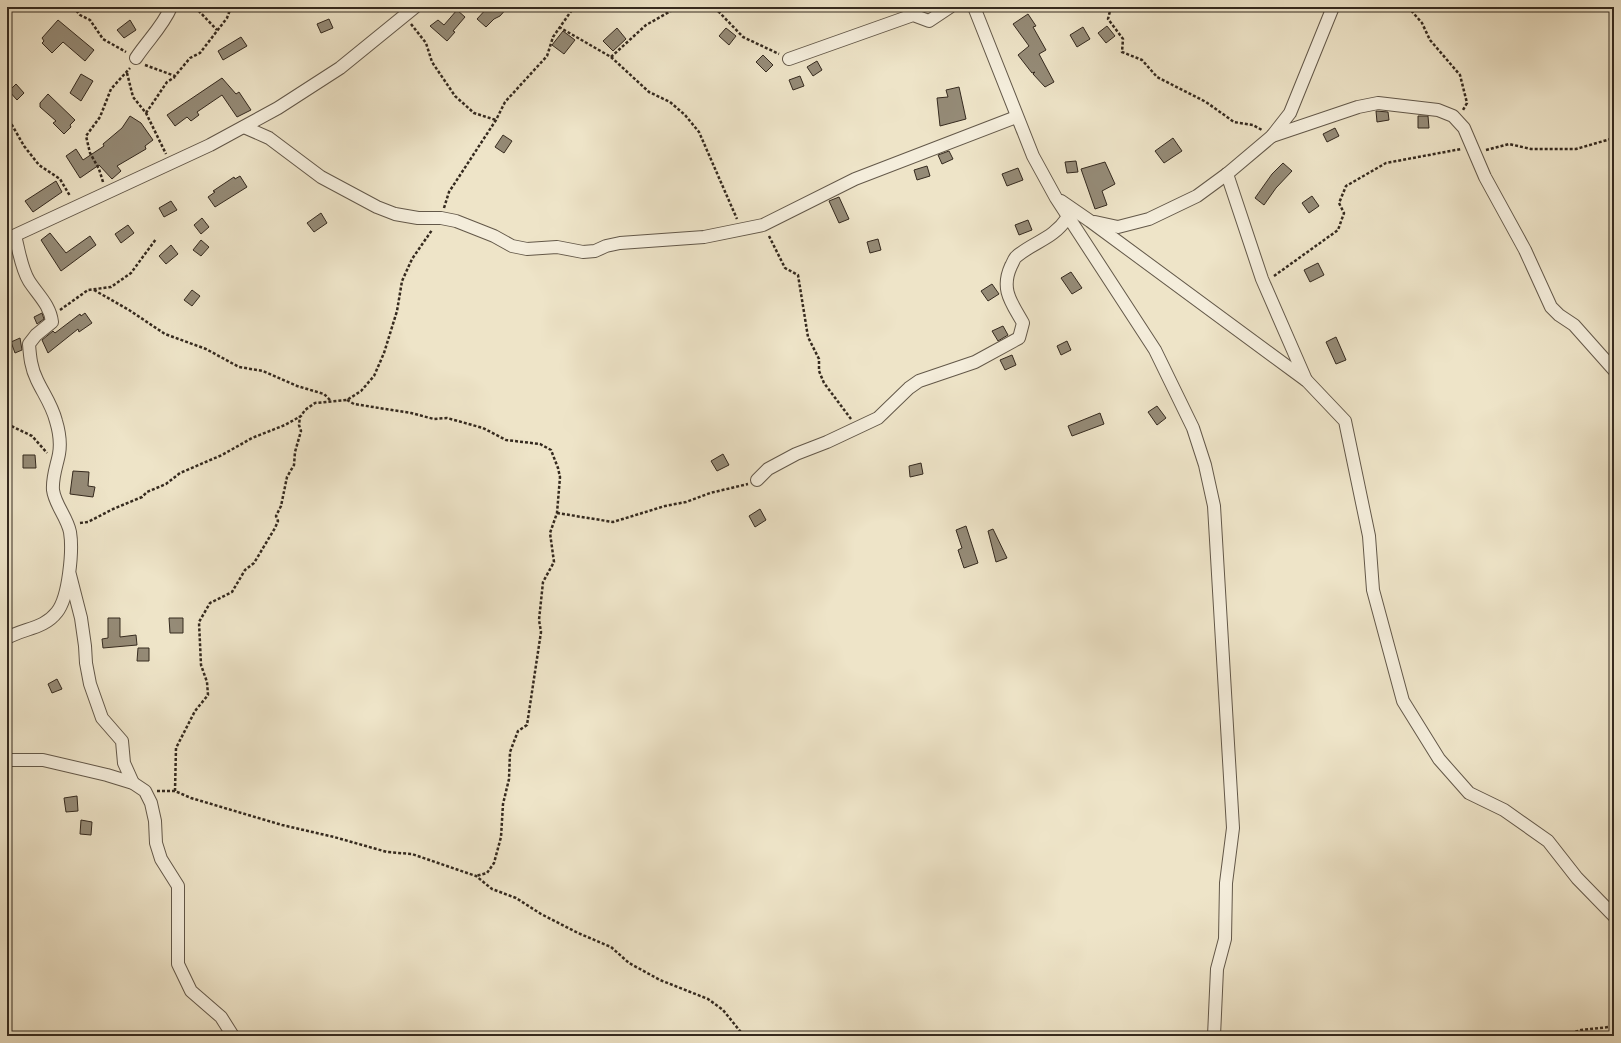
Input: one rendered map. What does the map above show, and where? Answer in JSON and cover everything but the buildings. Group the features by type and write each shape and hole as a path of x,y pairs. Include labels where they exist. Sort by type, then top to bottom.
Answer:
{"street":[{"path":"136,58 149,38 165,21 171,7"},
{"path":"7,638 36,628 57,612 64,601 71,550 70,531 55,501 53,488 60,453 57,421 52,406 36,378 30,363 29,344 36,335 52,322 51,314 45,302 29,280 11,237 210,145 278,108 340,68 415,7"},
{"path":"790,59 913,15 930,21 950,7"},
{"path":"974,7 1016,117 1033,156 1056,198 1155,350 1193,428 1205,465 1214,506 1233,828 1226,883 1225,939 1217,969 1214,1036"},
{"path":"1090,220 1118,227 1148,219 1197,196 1227,174 1272,136 1290,113 1333,7"},
{"path":"1272,136 1358,107 1378,103 1438,110 1452,116 1464,128 1493,194 1525,250 1551,307 1559,315 1574,325 1614,370"},
{"path":"244,126 269,138 321,177 377,207 395,214 418,218 441,218 475,228 512,246 527,250 557,247 583,252 595,251 606,246 620,243 704,237 763,225 855,179 1016,117"},
{"path":"1227,174 1262,279 1307,381"},
{"path":"1056,198 1090,220 1307,381 1345,421 1369,536 1373,590 1403,701 1439,759 1469,793 1504,810 1548,841 1577,878 1614,916"},
{"path":"757,480 768,469 796,454 827,442 878,418 909,388 919,382 975,362 1019,338 1024,323 1010,299 1006,288 1008,274 1016,256 1048,238 1060,228 1068,217"},
{"path":"69,568 81,618 90,684 102,718 122,742 124,763 133,783"},
{"path":"7,760 43,760 133,783 145,791 151,803 155,821 156,843 161,859 178,886 178,964 191,991 221,1017 233,1036"}],"path":[{"path":"73,7 80,15 90,20 103,39 146,65 175,76"},
{"path":"195,7 217,30"},
{"path":"146,113 167,82 175,76 190,58 200,53 227,18 231,7"},
{"path":"70,531 80,522 88,522 113,509 142,497 147,492 166,484 180,473 222,455 252,438 285,425 300,416 305,410 315,403 347,400 361,392 374,376 384,353 397,311 402,282 407,270 412,259 441,218 449,192 496,120 505,102 547,56 552,37 574,7"},
{"path":"611,57 646,25 678,7"},
{"path":"709,7 719,12 743,37 790,59"},
{"path":"1111,7 1108,20 1122,39 1122,52 1142,60 1157,77 1206,102 1234,122 1253,125 1272,136"},
{"path":"1408,7 1422,23 1430,40 1460,75 1467,103 1462,111 1464,128"},
{"path":"405,15 426,43 432,62 454,96 474,113 496,120"},
{"path":"559,27 611,57 649,92 670,102 685,115 699,132 711,156 717,175 733,213 744,230"},
{"path":"106,193 99,169 90,153 86,136 100,117 112,89 127,73 136,58"},
{"path":"127,73 133,98 146,113 160,139 170,163"},
{"path":"7,122 12,125 24,146 39,165 60,180 76,207"},
{"path":"1262,279 1276,275 1338,230 1344,213 1339,203 1346,186 1386,163 1415,156 1462,149 1474,152 1509,144 1531,149 1576,149 1614,138"},
{"path":"763,225 785,268 798,275 808,337 819,360 819,370 824,383 857,428"},
{"path":"52,322 59,310 88,290 111,287 131,273 156,239"},
{"path":"94,290 129,310 165,334 206,349 239,367 263,371 297,386 324,394 331,402"},
{"path":"347,400 354,404 411,412 434,419 447,418 483,428 506,440 546,446 550,450 555,460 560,476 557,513 550,533 554,562 543,582 539,620 541,632 527,725 518,731 510,752 509,779 503,804 501,837 494,862 487,873 476,876"},
{"path":"175,791 176,748 195,711 208,695 208,682 200,665 199,622 210,603 232,592 245,570 254,562 275,528 278,521 276,516 281,506 287,477 294,465 295,452 301,431 299,425 300,416"},
{"path":"7,424 32,436 45,450 56,467"},
{"path":"557,513 613,522 665,506 686,502 710,493 745,486 757,480"},
{"path":"145,791 175,791 191,798 308,832 334,837 387,852 412,854 476,876 492,889 516,898 541,914 578,933 611,947 629,963 660,980 708,999 723,1010 744,1036"},
{"path":"1561,1036 1581,1030 1609,1027 1614,1025"}]}
